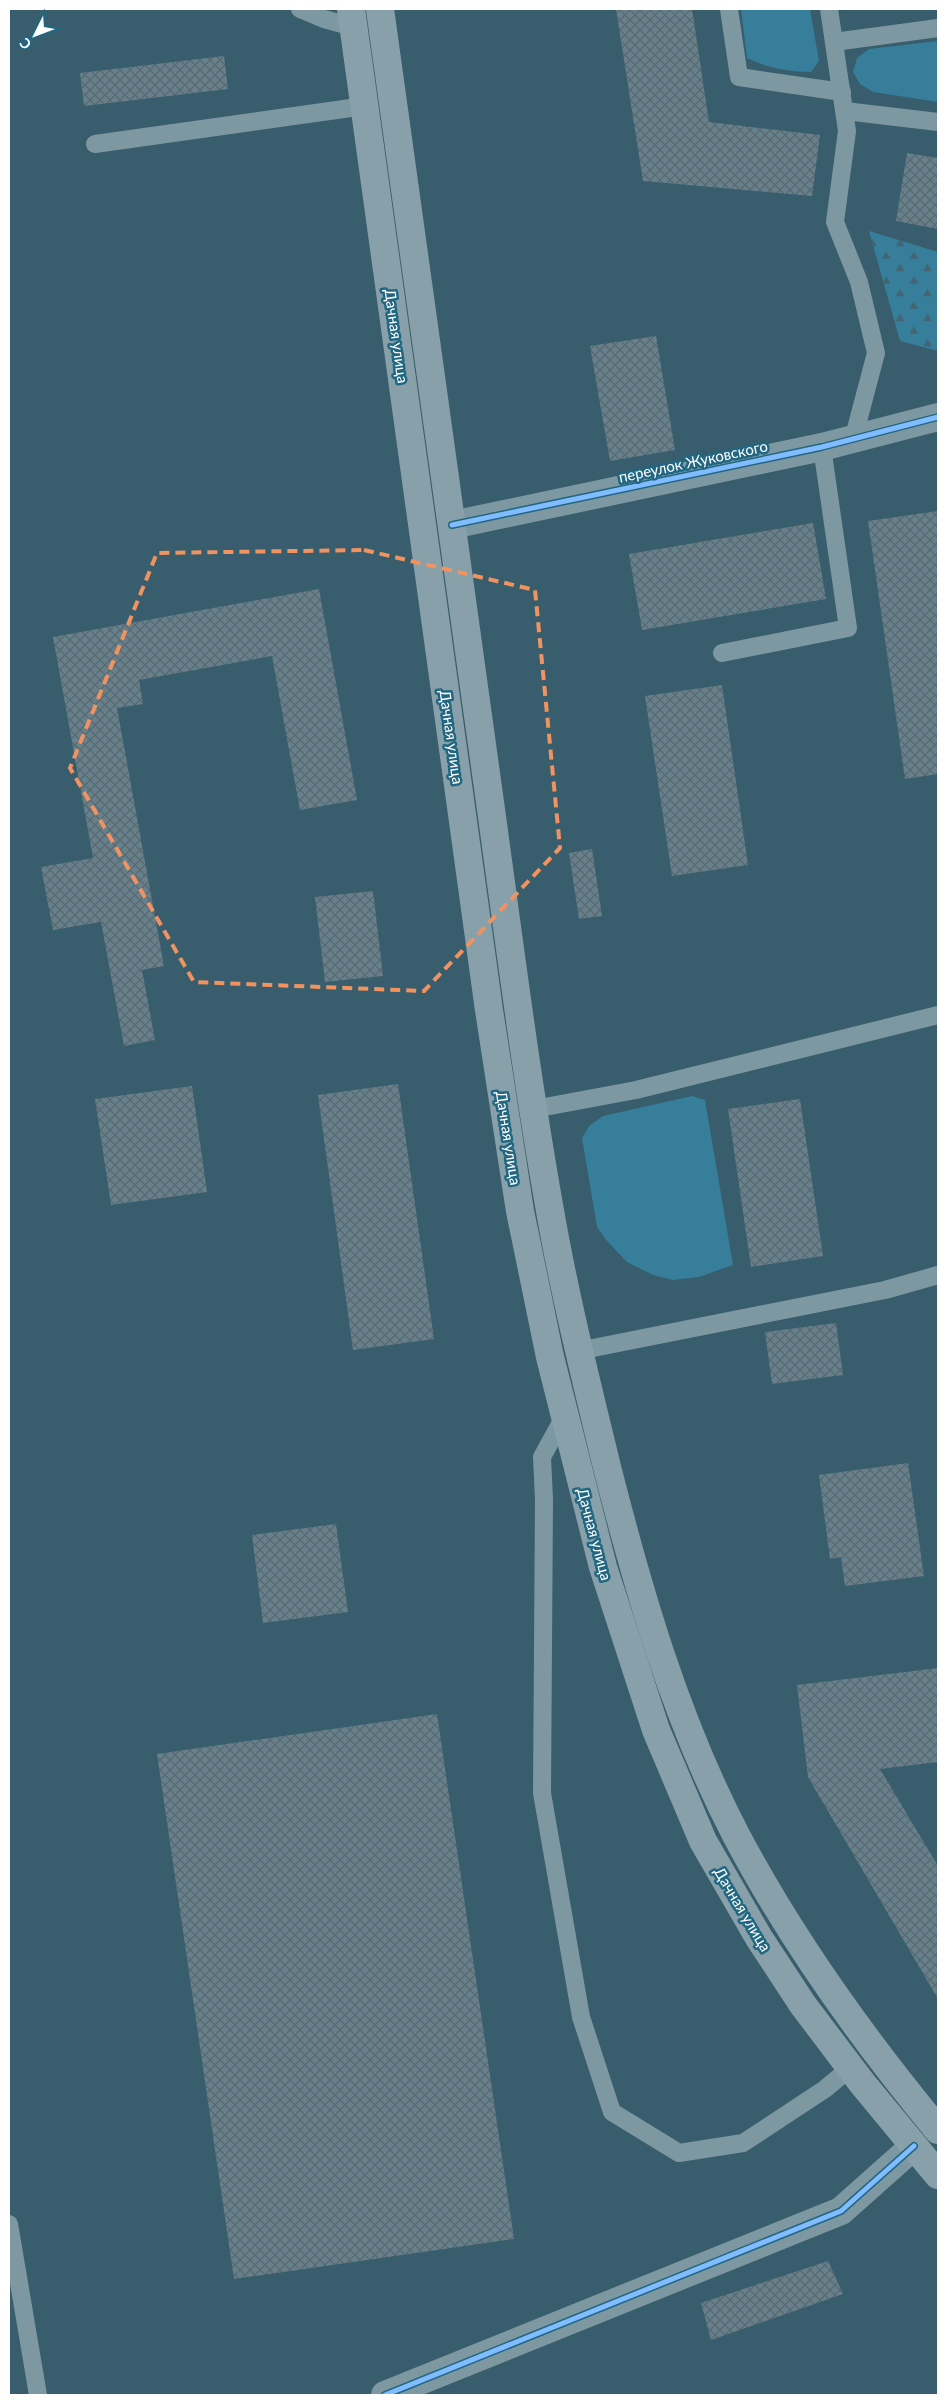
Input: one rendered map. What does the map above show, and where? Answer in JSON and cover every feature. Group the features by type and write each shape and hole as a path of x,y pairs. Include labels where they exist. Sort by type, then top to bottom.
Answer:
{"main road":[{"name":"Дачная улица","path":"380,9 499,870 549,1206 578,1350 630,1559 683,1719 735,1833 789,1927 834,1995 885,2066 937,2128"},
{"name":"Дачная улица","path":"352,18 424,529 470,874 520,1211 550,1357 602,1567 656,1730 703,1841 759,1938 803,2005 850,2068 938,2175"},
{"path":"365,106 393,100"},
{"path":"424,529 452,525"},
{"path":"470,874 499,870"},
{"path":"505,1113 534,1109"},
{"path":"550,1357 578,1350"},
{"path":"914,2146 937,2128"}],"street":[{"name":"переулок Жуковского","path":"452,525 936,422"},
{"path":"385,2395 841,2211 914,2146"}],"lane":[{"path":"300,9 324,19 352,18"},
{"path":"729,9 739,77 842,92"},
{"path":"829,9 848,131 835,222 859,282 876,353 853,440"},
{"path":"834,42 938,28"},
{"path":"95,144 365,106"},
{"path":"845,111 938,122"},
{"path":"722,653 848,628 822,447"},
{"path":"534,1109 636,1090 938,1015"},
{"path":"578,1350 885,1290 938,1275"},
{"path":"565,1415 542,1457 544,1500 542,1793 581,2016 612,2112 680,2153 743,2144 825,2089 850,2068"},
{"path":"9,2224 38,2395"}],"highlighted area":[{"path":"364,550 535,590 560,848 424,991 194,982 70,768 157,553"}],"green space":[{"path":"741,9 810,9 819,61 811,72 778,69 747,58"},
{"path":"938,41 938,102 873,92 860,84 853,72 857,58 869,49"},
{"path":"869,231 938,252 938,351 900,341"},
{"path":"692,1096 705,1100 733,1265 699,1277 673,1280 653,1275 627,1262 607,1241 597,1227 582,1138 589,1126 603,1116"}],"building":[{"path":"616,9 692,9 709,122 820,135 812,196 643,181"},
{"path":"224,56 228,89 84,106 80,73"},
{"path":"907,153 938,158 938,229 896,221"},
{"path":"656,336 675,450 610,461 590,346"},
{"path":"938,511 938,774 905,779 868,521"},
{"path":"813,523 826,599 642,630 629,554"},
{"path":"319,589 357,800 300,810 272,656 139,680 143,704 117,708 164,966 142,970 155,1040 124,1046 101,922 53,930 41,867 93,858 53,637"},
{"path":"722,685 748,865 672,876 645,696"},
{"path":"592,849 602,916 579,919 569,853"},
{"path":"373,891 383,976 325,982 315,897"},
{"path":"398,1084 434,1339 353,1350 318,1095"},
{"path":"192,1086 207,1192 111,1205 95,1099"},
{"path":"800,1099 823,1256 751,1267 728,1109"},
{"path":"836,1323 843,1375 772,1384 765,1332"},
{"path":"908,1463 924,1576 845,1586 841,1557 830,1559 819,1475"},
{"path":"336,1524 348,1612 263,1623 252,1535"},
{"path":"938,1668 938,1762 880,1769 938,1866 938,1999 808,1777 797,1685"},
{"path":"437,1714 514,2239 234,2279 157,1754"},
{"path":"828,2261 843,2294 711,2340 701,2303"}],"cycle path":[{"path":"452,525 822,447 938,417"},
{"path":"385,2395 841,2211 914,2146"}]}
